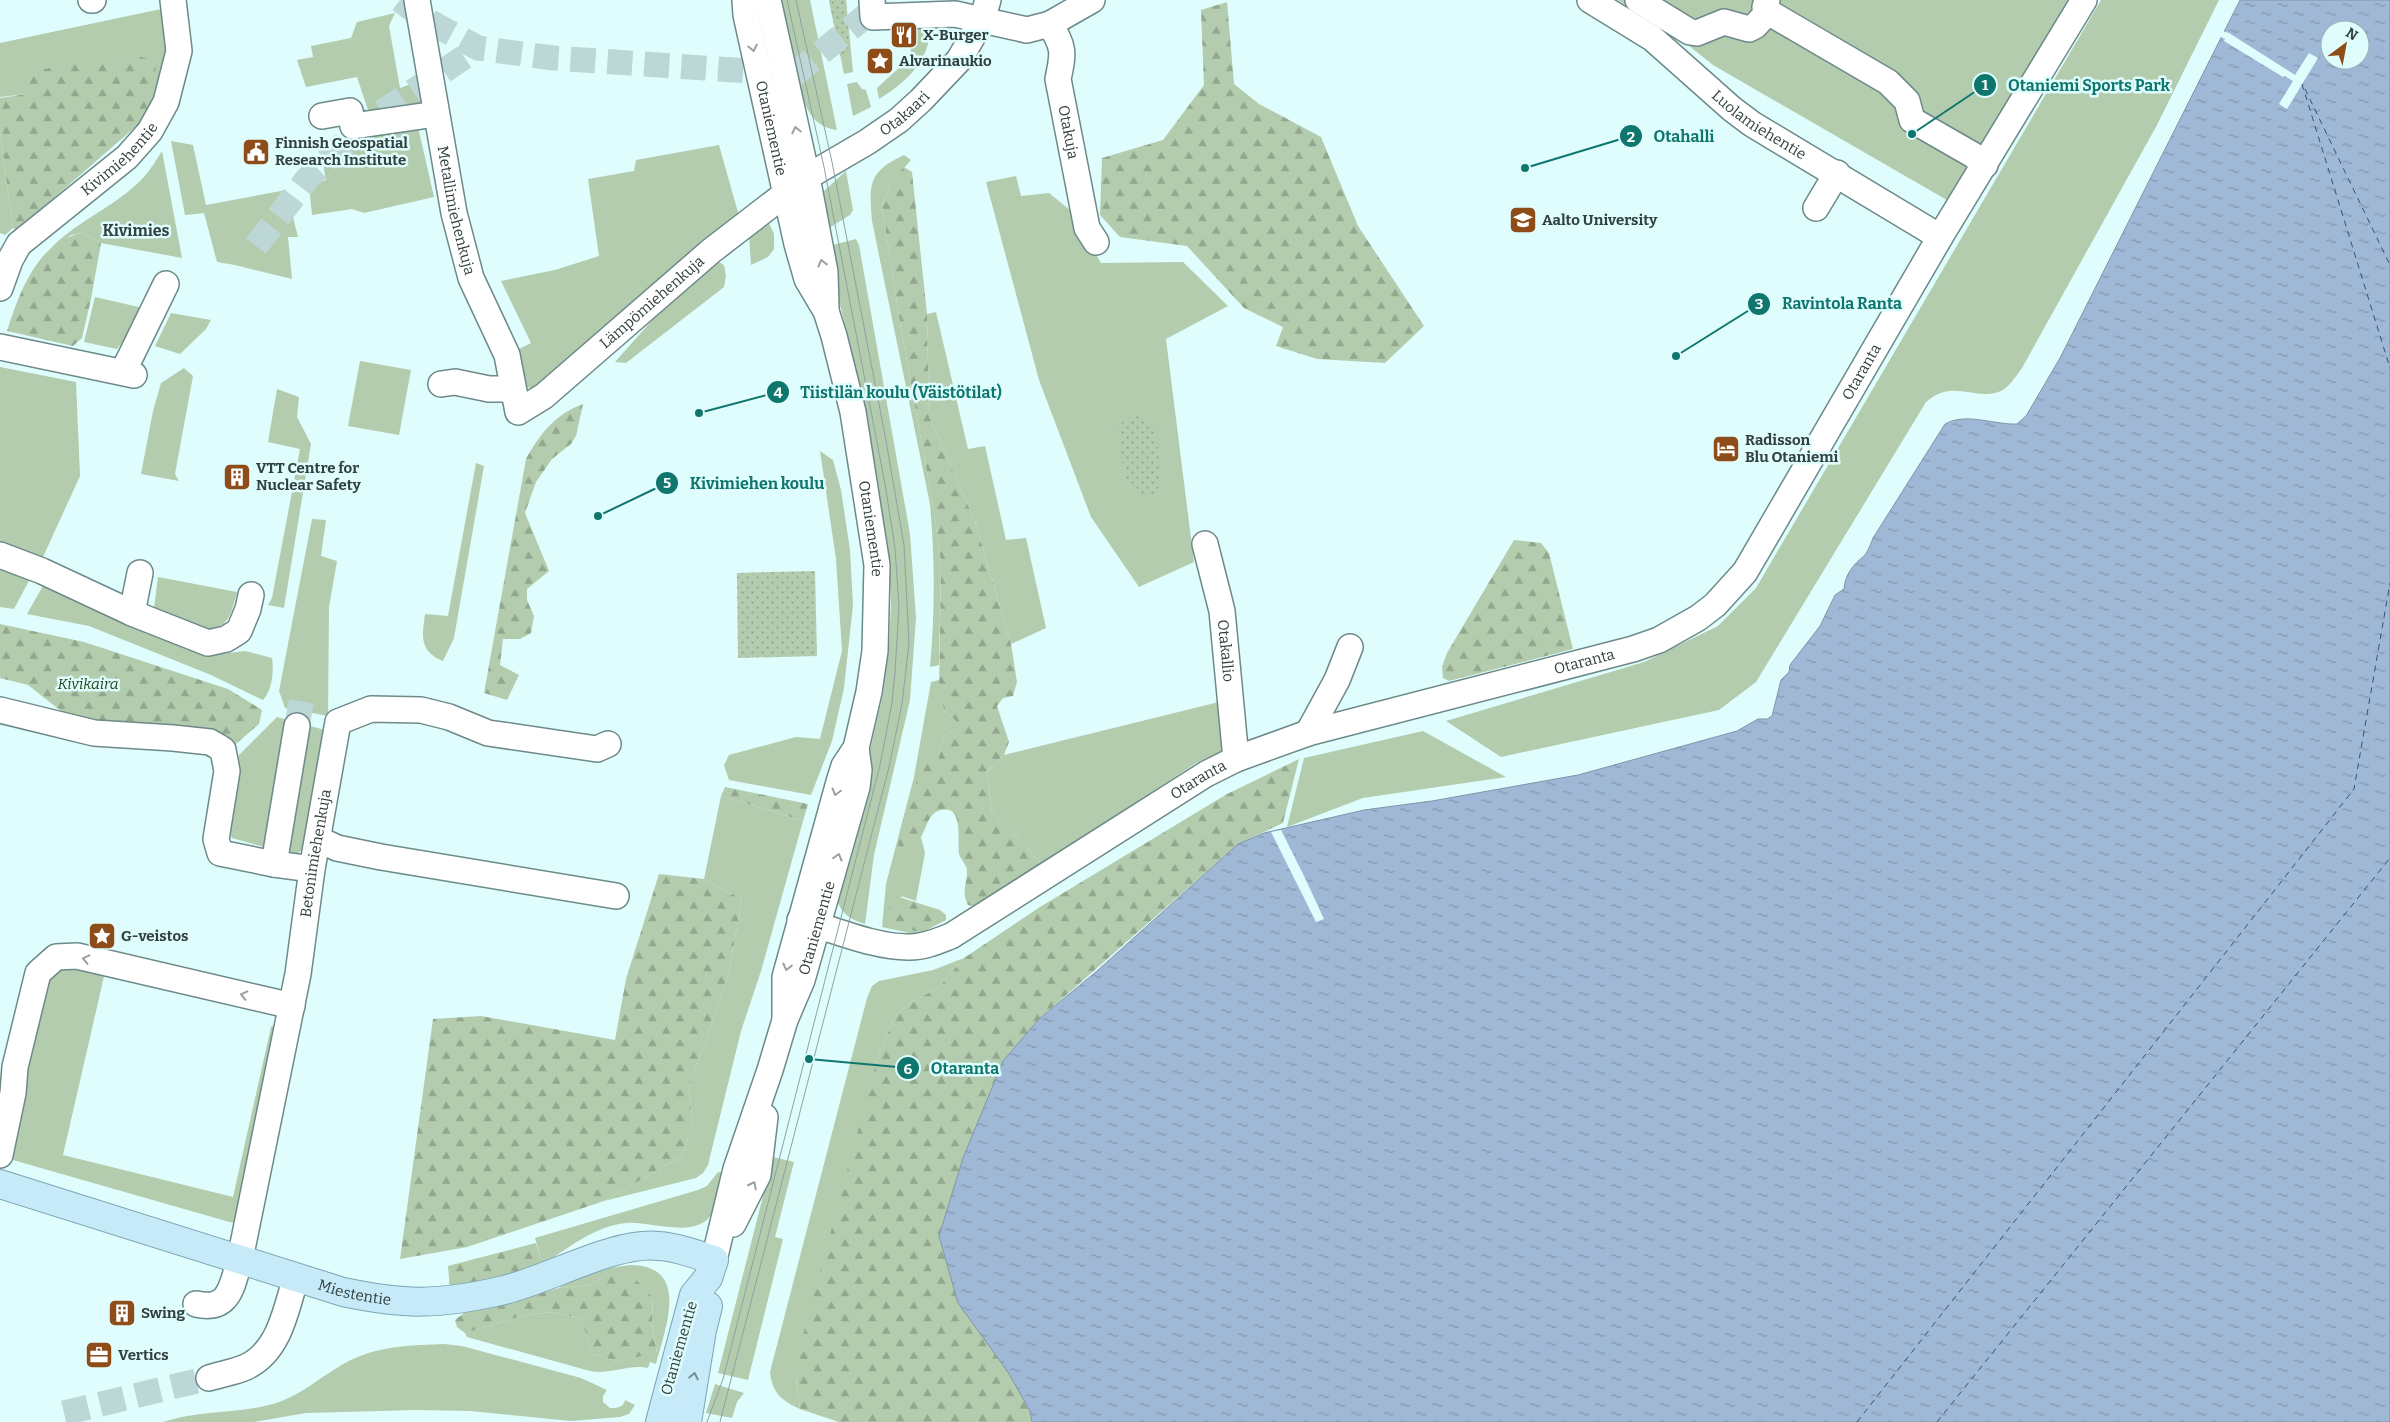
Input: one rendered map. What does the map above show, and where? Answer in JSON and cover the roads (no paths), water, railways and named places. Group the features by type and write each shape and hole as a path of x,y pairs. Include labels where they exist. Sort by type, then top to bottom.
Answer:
{"main road":[{"name":"Miestentie","path":"0,1184 351,1294 386,1301 443,1302 502,1291 611,1253 639,1246 660,1246 711,1269"},
{"name":"Otaniementie","path":"660,1422 694,1295 711,1269"},
{"name":"Otaniementie","path":"687,1422 702,1330 710,1300 711,1269"}],"street":[{"name":"Kivimiehentie","path":"0,288 5,257 126,157 150,131 166,102 179,51 173,0"},
{"name":"Metallimiehenkuja","path":"417,0 454,213 471,278 506,355 515,400"},
{"name":"Otaniementie","path":"745,0 746,14 786,194 807,278 826,311"},
{"name":"Otaniementie","path":"711,1269 736,1169 785,1020 785,976 809,923 839,782 844,766 856,748 869,692 875,651 878,564 853,412 826,311 825,272 807,177 768,0"},
{"path":"872,0 873,17 940,7 955,14 985,10 1018,30 1027,30 1050,24 1081,3"},
{"name":"Luolamiehentie","path":"1590,0 1658,43 1732,110 1940,237"},
{"path":"1638,0 1690,32 1697,33 1724,22 1749,29 1767,6 1888,82 1907,101 1912,120 1973,155 1985,165"},
{"name":"Otaranta","path":"809,923 884,944 909,947 928,945 952,936 1206,774 1236,759 1308,733 1633,649 1659,640 1679,630 1715,605 1745,572 1766,538 1940,237 2084,0"},
{"name":"Otakaari","path":"786,194 807,177 891,126 921,100 959,60 985,10"},
{"name":"Otakuja","path":"1050,24 1062,44 1062,60 1058,79 1087,228 1096,242"},
{"path":"322,116 350,111 353,126 436,114"},
{"path":"1816,208 1837,173"},
{"name":"Lämpömiehenkuja","path":"515,400 544,396 711,251 786,194"},
{"path":"0,347 128,374 166,284"},
{"path":"441,384 455,382 489,389 515,400"},
{"name":"Otakallio","path":"1205,544 1222,611 1236,759"},
{"path":"0,555 42,571 132,613 208,643 226,639 239,631 248,609 251,594"},
{"path":"132,613 140,573"},
{"path":"1308,733 1337,680 1350,647"},
{"name":"Betonimiehenkuja","path":"196,1304 213,1306 222,1302 231,1288 240,1259 292,1006 312,869 338,722 370,709 421,710 449,717 488,733 597,749 608,744"},
{"path":"0,710 94,733 210,742 223,750 227,771 216,838 220,853 274,864 312,869"},
{"path":"274,864 297,726"},
{"path":"318,839 337,848 381,858 616,896"},
{"path":"0,1155 6,1091 15,1068 38,973 56,957 76,956 292,1006"},
{"path":"209,1378 245,1367 261,1358 279,1331 296,1277"}],"water":[{"path":"2240,0 2390,0 2390,1422 1032,1422 1030,1411 1008,1372 958,1303 939,1236 963,1158 1003,1061 1039,1019 1097,971 1238,844 1264,833 1364,810 1432,801 1578,775 1737,731 1758,719 1767,719 1772,716 1781,680 1789,672 1790,665 1820,626 1835,595 1844,589 1846,579 1851,570 1867,552 1873,538 1945,424 1962,419 1971,419 2017,424 2026,416 2060,358"}],"tunnel":[{"path":"400,0 425,19 478,48 553,58 795,74 885,0"},
{"path":"256,246 307,179 367,122 478,48"},
{"path":"297,726 302,697"},
{"path":"64,1413 209,1378"}],"tram line":[{"path":"707,1422 723,1379 880,765 892,703 899,607 895,548 885,484 824,167 787,0"},
{"path":"720,1422 889,767 902,704 909,643 904,545 885,435 832,162 796,0"}],"place":[{"name":"X-Burger","path":"904,35"},
{"name":"Alvarinaukio","path":"880,61"},
{"name":"Otaniemi Sports Park","path":"1912,134"},
{"name":"Finnish Geospatial Research Institute","path":"256,152"},
{"name":"Otahalli","path":"1525,168"},
{"name":"Aalto University","path":"1523,220"},
{"name":"Ravintola Ranta","path":"1676,356"},
{"name":"Tiistilän koulu (Väistötilat)","path":"699,413"},
{"name":"Radisson Blu Otaniemi","path":"1726,449"},
{"name":"VTT Centre for Nuclear Safety","path":"237,477"},
{"name":"Kivimiehen koulu","path":"598,516"},
{"name":"G-veistos","path":"102,936"},
{"name":"Otaranta","path":"809,1059"},
{"name":"Swing","path":"122,1313"},
{"name":"Vertics","path":"99,1355"}],"district":[{"name":"Kivimies","path":"136,230"}],"park label":[{"name":"Kivikaira","path":"88,684"}]}
